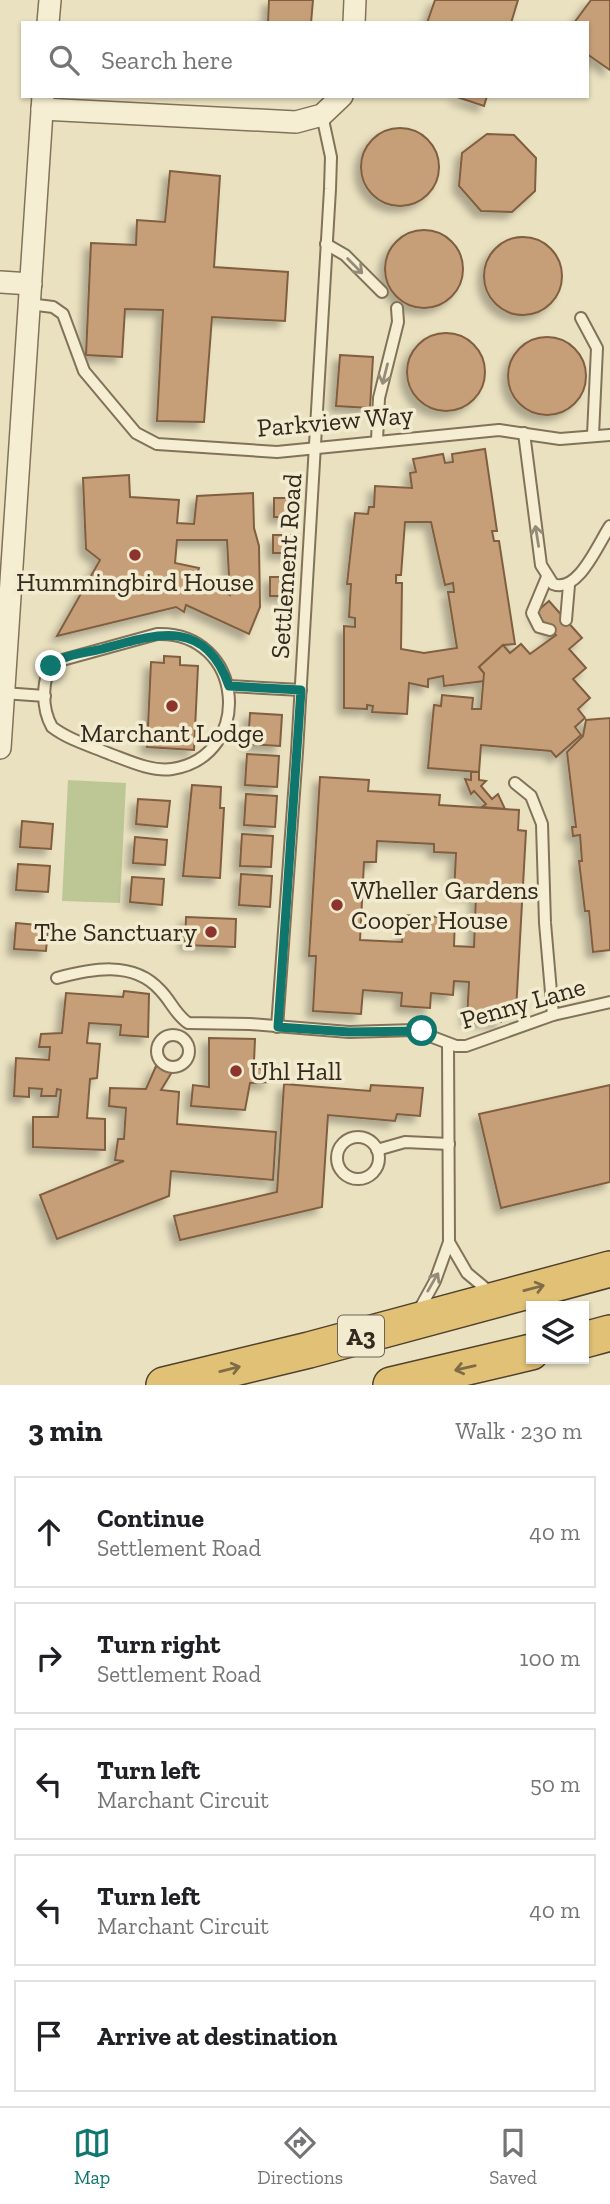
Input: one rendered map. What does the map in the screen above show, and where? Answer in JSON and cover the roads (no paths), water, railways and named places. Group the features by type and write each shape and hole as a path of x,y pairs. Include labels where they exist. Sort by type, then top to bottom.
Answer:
{"highway":[{"name":"A3","path":"164,1385 610,1269"},
{"path":"589,1339 610,1333"},
{"name":"A3","path":"391,1385 526,1353"}],"street":[{"path":"48,21 50,0"},
{"path":"354,21 355,0"},
{"path":"0,748 4,597 30,294 42,102 288,122 305,121 322,115 340,98"},
{"path":"0,282 30,294"}],"lane":[{"name":"Settlement Road","path":"278,1027 316,450 331,157 322,115"},
{"path":"326,244 345,255 382,292"},
{"name":"Parkview Way","path":"30,294 63,314 84,371 112,407 144,438 157,444 239,451 316,450 377,440 499,430 560,439 610,435"},
{"path":"377,440 376,415 398,322 397,308"},
{"path":"581,318 597,348 593,435"},
{"path":"524,433 541,565 547,577 557,586 569,585"},
{"path":"566,620 569,585 578,576 610,526"},
{"path":"547,577 531,613 539,627 550,630"},
{"path":"157,634 183,635 195,641 216,661 229,686 228,716 219,739 202,756 172,769 132,762 60,733 48,720 44,696 48,673 55,662 157,634"},
{"path":"229,686 301,690"},
{"path":"3,693 44,696"},
{"path":"515,783 531,796 542,824 545,923 554,1015"},
{"path":"57,978 104,969 138,974 162,992 180,1018 188,1023 349,1032 414,1030 448,1044 449,1242 435,1281 414,1321"},
{"name":"Penny Lane","path":"448,1044 466,1046 554,1015 610,1002"},
{"path":"182,1037 188,1023"},
{"path":"377,1150 405,1142 449,1144"},
{"path":"449,1242 467,1273 496,1298"}],"place":[{"name":"Hummingbird House","path":"135,555"},
{"name":"Marchant Lodge","path":"172,706"},
{"name":"Wheller Gardens Cooper House","path":"337,905"},
{"name":"The Sanctuary","path":"211,932"},
{"name":"Uhl Hall","path":"236,1071"}]}
